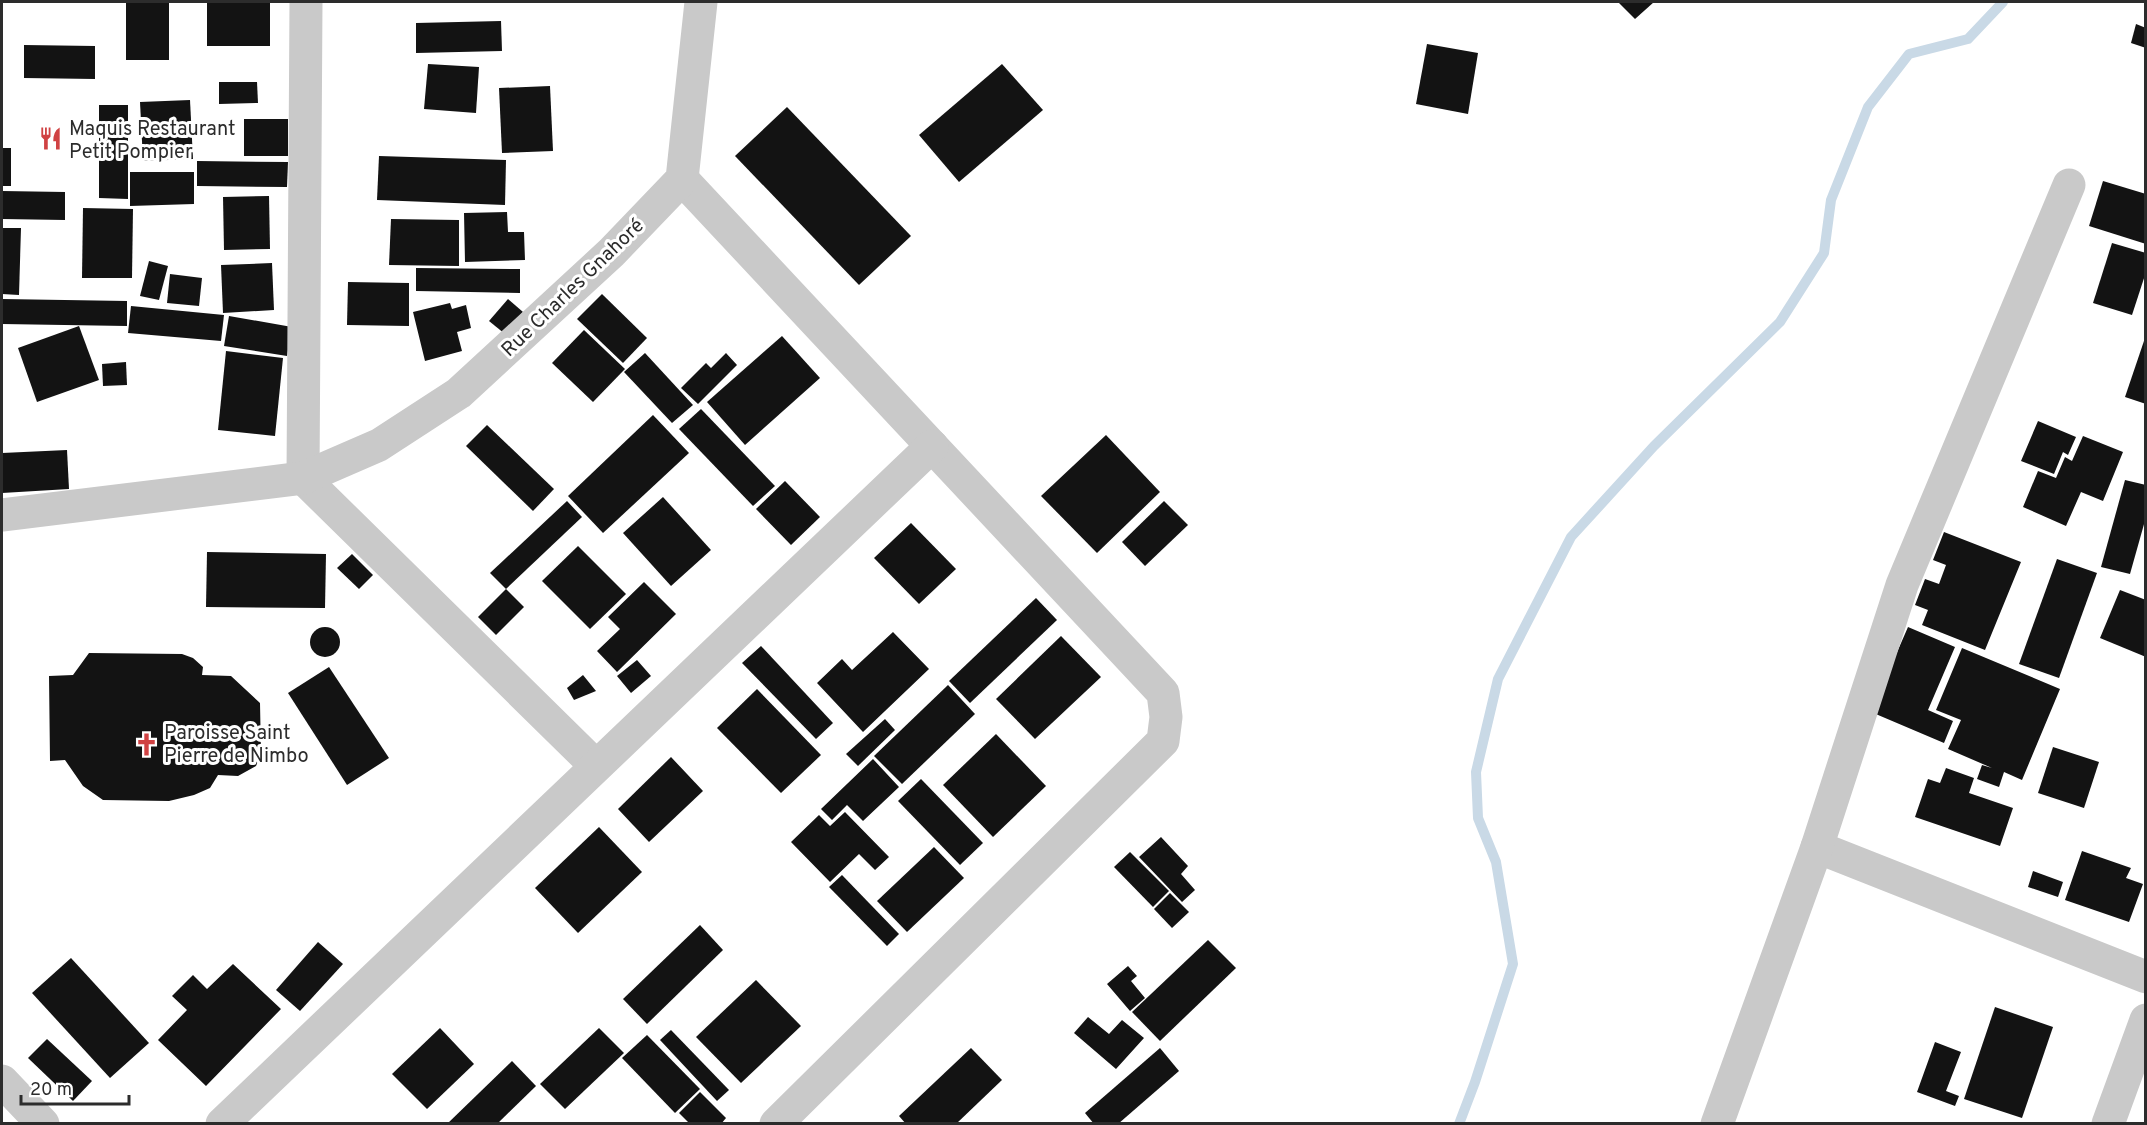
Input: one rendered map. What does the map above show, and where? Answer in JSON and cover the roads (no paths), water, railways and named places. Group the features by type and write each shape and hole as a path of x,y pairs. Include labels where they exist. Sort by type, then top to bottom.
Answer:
{"street":[{"path":"306,2 303,478 596,766"},
{"path":"701,2 682,179 1163,693 1166,717 1163,741 776,1124"},
{"name":"Rue Charles Gnahoré","path":"2,515 303,478 379,445 459,393 612,252 682,179"},
{"path":"1717,1124 1817,847 1902,585 2069,185"},
{"path":"222,1124 932,446"},
{"path":"1817,847 2145,977"},
{"path":"2108,1124 2145,1020"},
{"path":"2,1081 43,1124"}],"waterway":[{"path":"1459,1124 1513,964 1496,862 1478,818 1476,772 1498,679 1571,537 1654,446 1780,322 1824,253 1831,200 1868,107 1909,54 1968,39 2003,2"}],"place":[{"name":"Maquis Restaurant Petit Pompier","path":"51,139"},
{"name":"Paroisse Saint Pierre de Nimbo","path":"146,744"}]}
